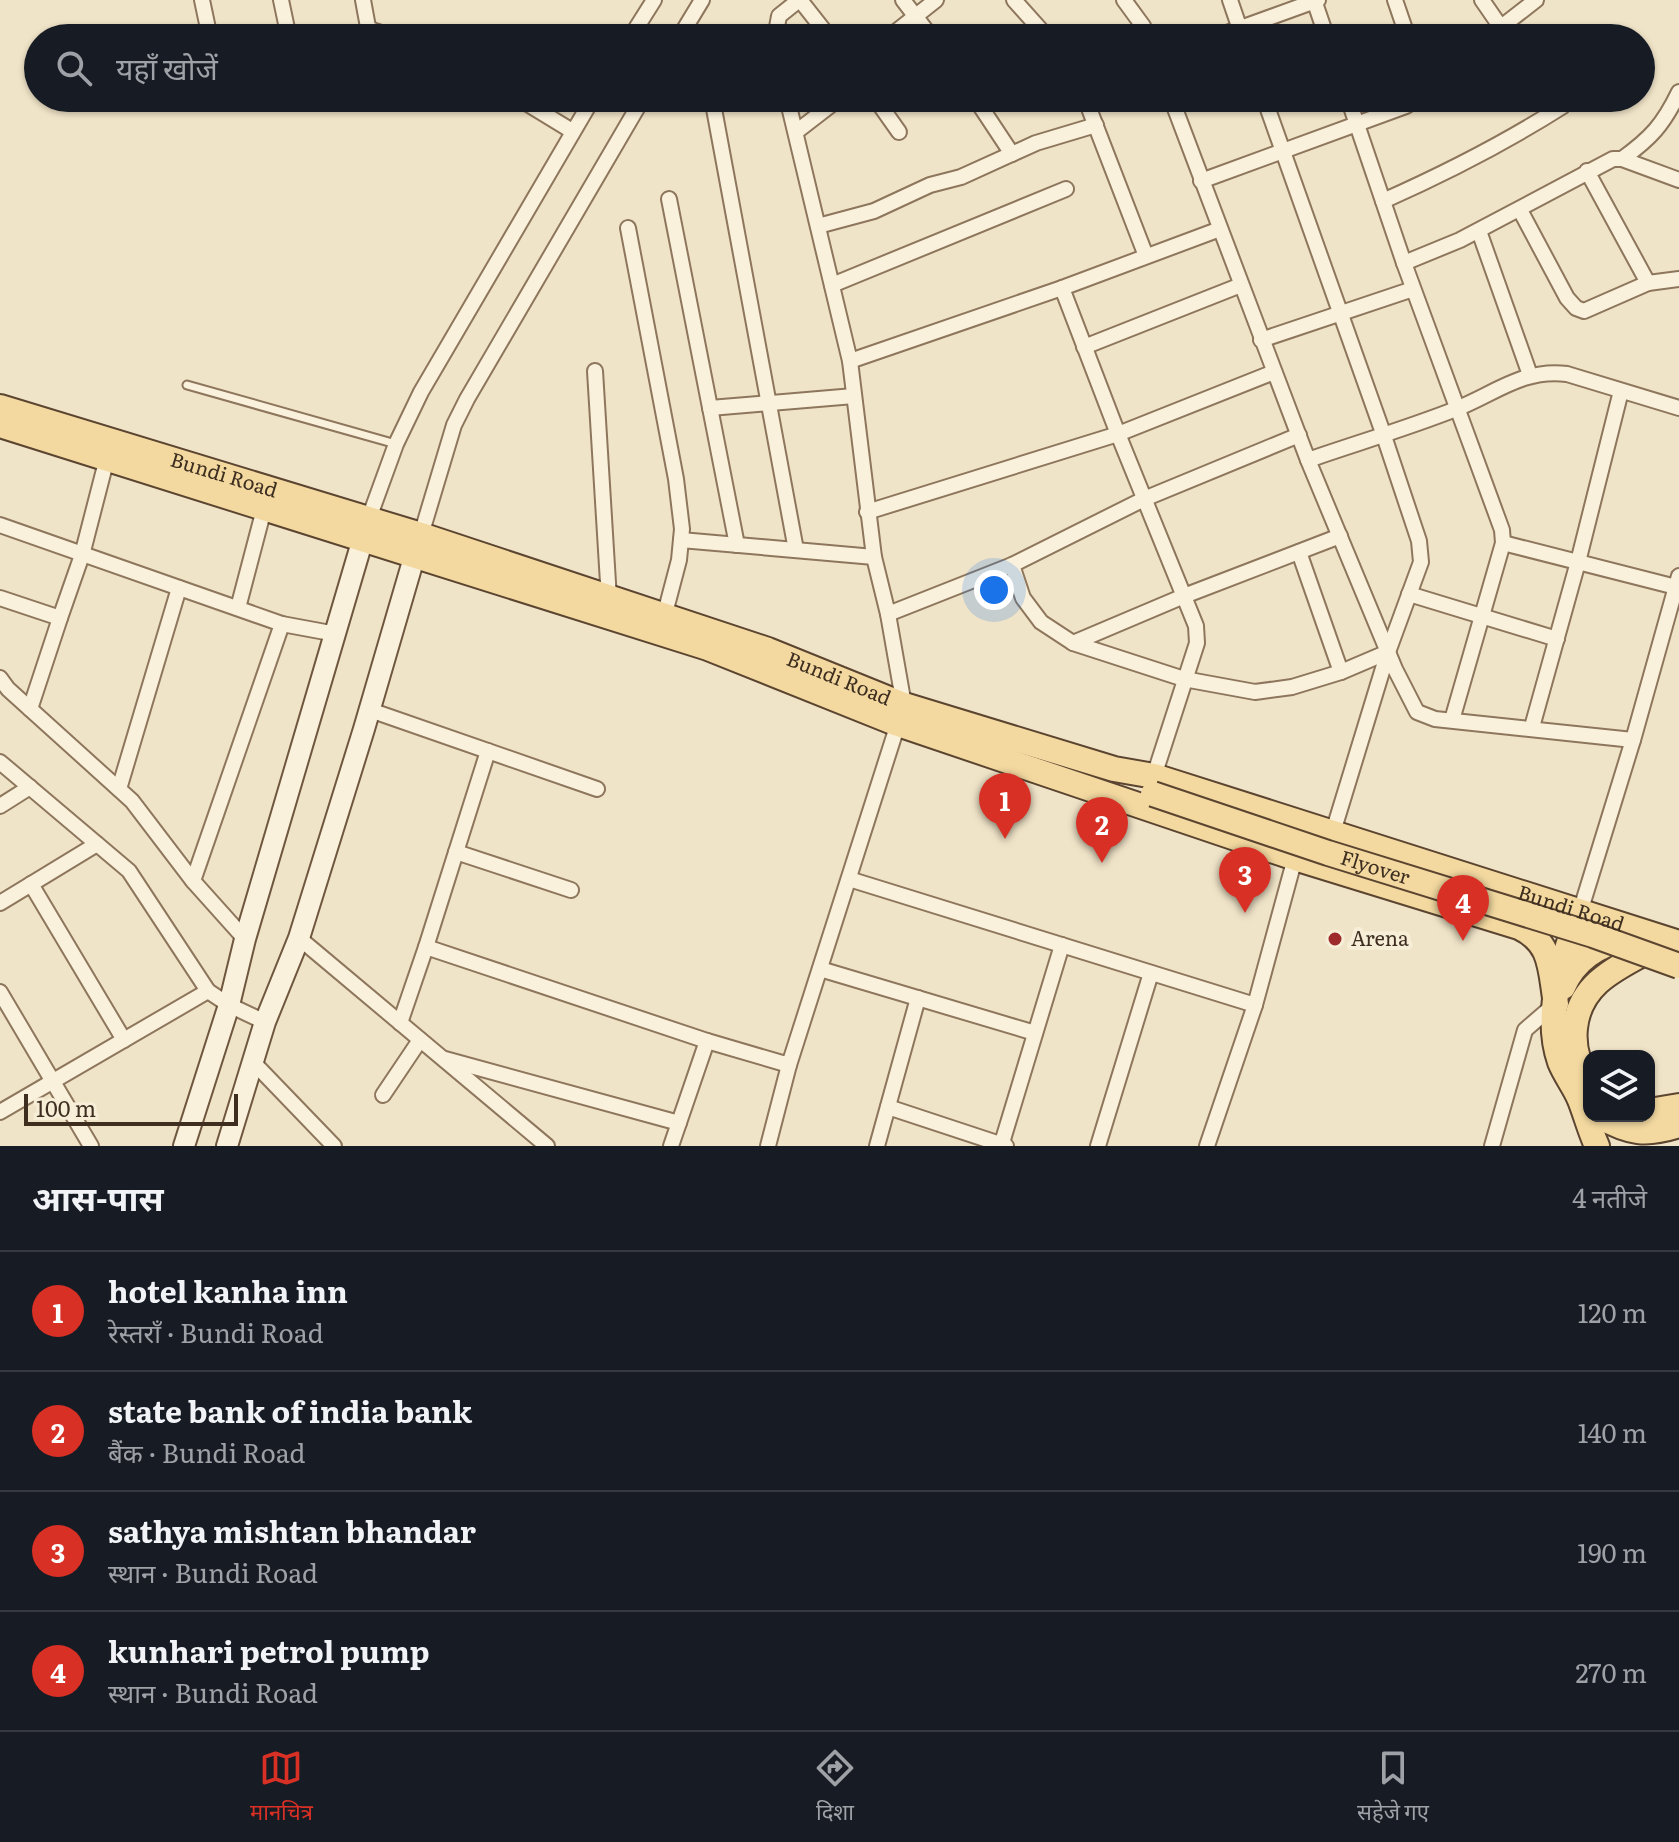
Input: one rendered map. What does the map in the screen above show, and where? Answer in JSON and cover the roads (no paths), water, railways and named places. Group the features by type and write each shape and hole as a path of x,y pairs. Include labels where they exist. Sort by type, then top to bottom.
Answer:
{"main road":[{"name":"Bundi Road","path":"0,407 366,530 609,599 768,650 901,714 1114,769"},
{"name":"Bundi Road","path":"0,425 264,509 366,530"},
{"name":"Bundi Road","path":"417,545 901,714 1295,858 1519,927 1542,942 1547,953 1556,1004"},
{"name":"Flyover","path":"1114,769 1124,784 1154,785 1328,853 1593,935 1679,966"},
{"name":"Bundi Road","path":"1154,785 1333,832 1669,938"},
{"path":"1580,912 1563,961 1556,1004 1555,1039 1560,1062 1583,1092"},
{"path":"1556,1004 1568,975 1582,959 1608,944 1669,938"},
{"path":"1583,1083 1575,1048 1577,1014 1587,993 1597,982 1669,938"},
{"path":"1642,1130 1679,1106"},
{"path":"1592,1122 1597,1146"},
{"path":"1617,1122 1655,1132 1679,1125"}],"street":[{"path":"202,0 207,24"},
{"path":"281,0 286,24"},
{"path":"363,0 367,24"},
{"path":"639,24 654,0"},
{"path":"687,24 702,0"},
{"path":"778,24 779,16 800,0 819,24"},
{"path":"903,0 922,24"},
{"path":"906,24 936,0"},
{"path":"1014,0 1035,24"},
{"path":"1124,0 1142,24"},
{"path":"1230,0 1238,24"},
{"path":"1261,24 1315,0 1323,24"},
{"path":"1395,0 1403,24"},
{"path":"1482,0 1499,24"},
{"path":"1508,24 1536,0"},
{"path":"1404,263 1479,231 1604,162 1622,159 1651,137 1664,121 1679,92"},
{"path":"541,112 572,131"},
{"path":"184,1146 229,1005 245,939 366,530 396,444 421,392 584,112"},
{"path":"227,1146 265,1022 299,938 454,425 635,112"},
{"path":"715,112 796,550"},
{"path":"768,1146 789,1065 901,714 888,614 867,512 850,361 791,112"},
{"path":"796,132 822,112"},
{"path":"885,112 899,132"},
{"path":"984,112 1012,154"},
{"path":"1091,112 1146,256"},
{"path":"1176,112 1308,460 1388,652 1417,712 1435,719 1633,740"},
{"path":"1269,112 1383,433 1419,541 1421,562 1388,652 1333,832"},
{"path":"1353,112 1413,289 1502,530 1503,543 1452,720"},
{"path":"1201,181 1391,112"},
{"path":"1383,201 1456,169 1553,112"},
{"path":"1664,121 1679,128"},
{"path":"818,226 874,211 1036,143 1096,125"},
{"path":"1622,159 1679,180"},
{"path":"1587,171 1648,283"},
{"path":"832,285 1066,189"},
{"path":"669,199 737,545"},
{"path":"1520,210 1567,298 1576,308 1584,311 1648,283 1679,279"},
{"path":"628,228 676,479 681,540 664,617"},
{"path":"850,361 1062,288 1220,229"},
{"path":"1479,231 1530,375"},
{"path":"1084,347 1241,285"},
{"path":"1062,288 1196,626 1197,643 1154,785"},
{"path":"1261,340 1413,289"},
{"path":"595,371 609,599"},
{"path":"867,512 1118,434 1274,372"},
{"path":"1308,460 1456,409 1530,375 1548,372 1567,374 1679,408"},
{"path":"1532,727 1621,391"},
{"path":"710,408 854,396"},
{"path":"888,614 1012,565 1144,499 1299,435"},
{"path":"30,709 82,555 107,458"},
{"path":"238,608 264,509"},
{"path":"0,525 282,624 336,634"},
{"path":"1073,643 1340,536"},
{"path":"681,540 874,557"},
{"path":"1503,543 1578,562 1678,581 1580,912"},
{"path":"1299,552 1341,672"},
{"path":"1012,565 1030,608 1041,622 1073,643 1184,679 1255,692 1292,687 1341,672 1388,652"},
{"path":"119,789 179,588"},
{"path":"1409,594 1557,639"},
{"path":"0,598 60,618"},
{"path":"193,881 282,624"},
{"path":"0,678 132,801 193,881 245,939"},
{"path":"370,710 597,789"},
{"path":"400,1023 488,751"},
{"path":"0,762 129,871 208,991 265,1022"},
{"path":"0,806 30,787"},
{"path":"0,903 97,844"},
{"path":"456,852 571,890"},
{"path":"1207,1146 1255,1005 1295,858"},
{"path":"849,879 1255,1005"},
{"path":"31,884 124,1040"},
{"path":"299,938 547,1146"},
{"path":"888,1107 1003,1146 1062,945"},
{"path":"426,947 707,1041 789,1065"},
{"path":"820,969 1035,1033"},
{"path":"1098,1146 1151,973"},
{"path":"0,1112 208,991"},
{"path":"0,992 91,1146"},
{"path":"877,1146 918,998"},
{"path":"1492,1146 1525,1030 1556,1004"},
{"path":"383,1095 420,1040"},
{"path":"671,1146 707,1041"},
{"path":"441,1057 679,1123"},
{"path":"253,1062 334,1146"}],"lane":[{"path":"187,385 396,444"}],"place":[{"name":"hotel kanha inn","path":"1005,839"},
{"name":"state bank of india bank","path":"1102,863"},
{"name":"sathya mishtan bhandar","path":"1245,913"},
{"name":"Arena","path":"1335,939"},
{"name":"kunhari petrol pump","path":"1463,941"}]}
